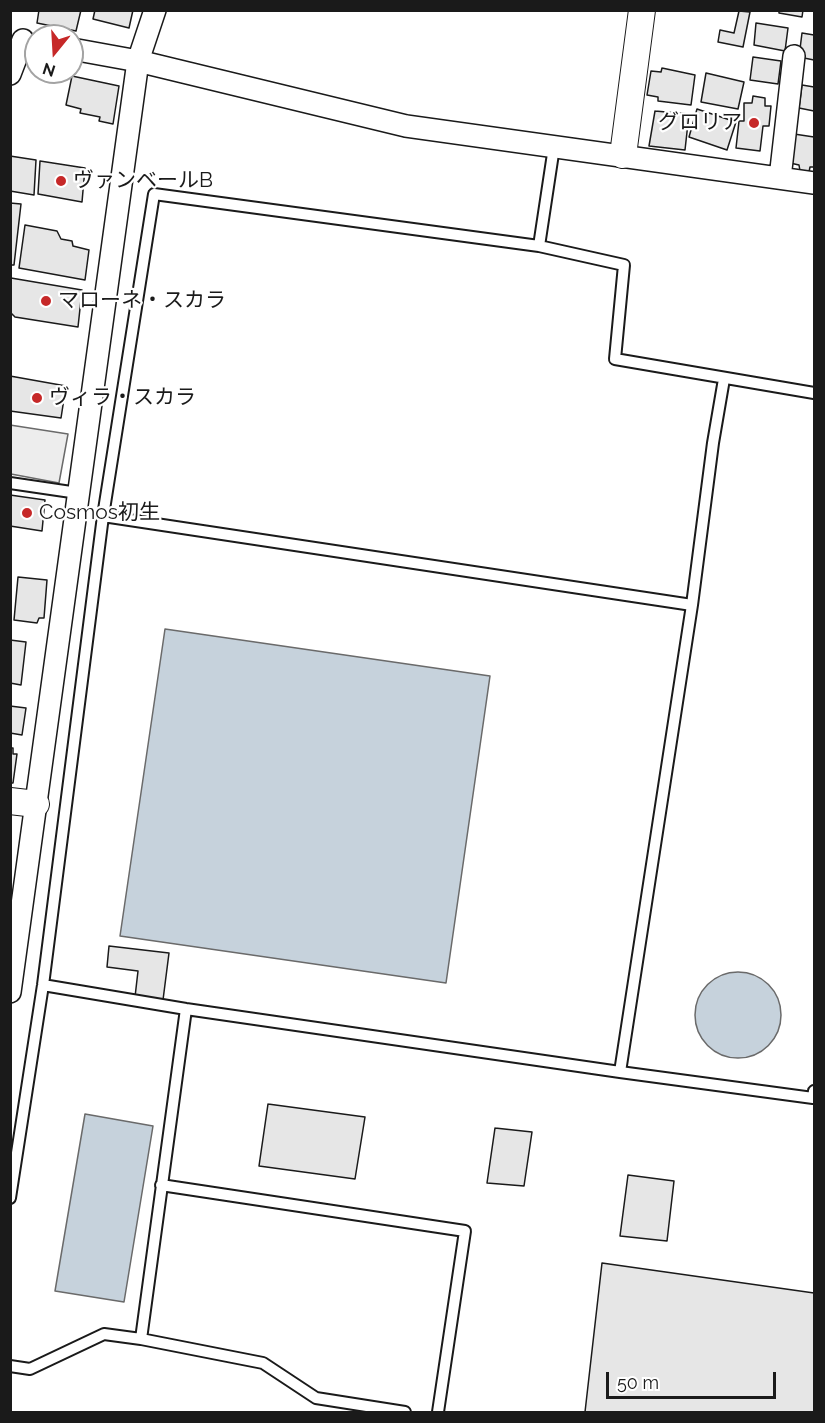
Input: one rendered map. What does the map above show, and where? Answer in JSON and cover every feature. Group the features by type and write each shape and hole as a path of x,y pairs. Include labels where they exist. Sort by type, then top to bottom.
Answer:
{"street":[{"path":"10,992 138,61 155,10"},
{"path":"623,155 642,10"},
{"path":"10,74 23,40"},
{"path":"84,51 138,61 406,126 814,183"},
{"path":"780,178 794,56"},
{"path":"10,801 36,804"}],"lane":[{"path":"539,246 554,147"},
{"path":"10,1198 43,985 103,516 154,194 539,246 624,265 615,359 814,393"},
{"path":"620,1072 724,379"},
{"path":"10,483 78,494"},
{"path":"103,516 692,604"},
{"path":"43,985 186,1009 620,1072 813,1098 814,1091"},
{"path":"141,1339 186,1009"},
{"path":"162,1185 465,1231 438,1413"},
{"path":"10,1366 30,1369 104,1334 263,1363 316,1398 405,1413"}],"shaded area":[{"path":"10,425 68,434 59,483 11,474"},
{"path":"165,629 490,676 446,983 120,936"},
{"path":"730,972 746,972 769,984 778,998 781,1015 778,1032 769,1046 746,1058 730,1058 714,1051 702,1039 695,1023 695,1007 702,991 714,979"},
{"path":"85,1114 153,1126 124,1302 55,1291"}],"building":[{"path":"39,10 81,10 78,24 37,23"},
{"path":"95,10 133,10 129,28 93,19"},
{"path":"779,10 803,10 802,17 779,13"},
{"path":"739,11 750,12 743,47 718,42 720,30 734,33"},
{"path":"756,23 788,28 785,51 754,45"},
{"path":"802,33 814,35 814,60 799,57"},
{"path":"753,57 781,61 778,84 750,80"},
{"path":"662,68 695,75 691,105 658,101 658,97 647,95 651,71 661,72"},
{"path":"706,73 744,82 738,109 701,102"},
{"path":"84,79 119,86 113,124 99,121 100,117 80,113 81,109 66,105 70,84 84,84"},
{"path":"802,85 814,87 814,111 799,108"},
{"name":"グロリア","path":"753,96 765,98 765,106 771,106 769,126 763,126 760,151 736,148 739,121 744,121 744,103 752,103"},
{"path":"697,109 736,122 727,150 689,137"},
{"path":"655,111 689,114 685,150 649,146"},
{"path":"794,134 814,137 814,167 810,167 809,172 800,171 799,165 790,163"},
{"path":"10,156 36,160 34,195 10,191"},
{"name":"ヴァンベールB","path":"40,161 85,168 82,202 38,194"},
{"path":"10,203 21,204 14,265 10,265"},
{"path":"25,225 57,231 61,239 72,241 73,246 89,250 85,280 19,268"},
{"name":"マローネ・スカラ","path":"11,278 82,290 78,327 15,317 10,312"},
{"name":"ヴィラ・スカラ","path":"10,376 66,386 61,418 10,411"},
{"name":"Cosmos初生","path":"10,495 45,500 42,531 10,526"},
{"path":"18,577 47,580 44,618 39,618 37,623 14,620"},
{"path":"10,640 26,642 21,685 10,683"},
{"path":"10,706 26,708 22,735 10,733"},
{"path":"10,748 13,748 13,754 17,754 13,783 10,783"},
{"path":"109,946 169,953 163,1000 135,997 138,971 107,967"},
{"path":"268,1104 365,1117 355,1179 259,1166"},
{"path":"495,1128 532,1132 524,1186 487,1183"},
{"path":"628,1175 674,1181 667,1241 620,1236"},
{"path":"602,1263 814,1293 814,1412 585,1412"}],"place":[{"name":"グロリア","path":"754,123"},
{"name":"ヴァンベールB","path":"61,181"},
{"name":"マローネ・スカラ","path":"46,301"},
{"name":"ヴィラ・スカラ","path":"37,398"},
{"name":"Cosmos初生","path":"27,513"}]}
